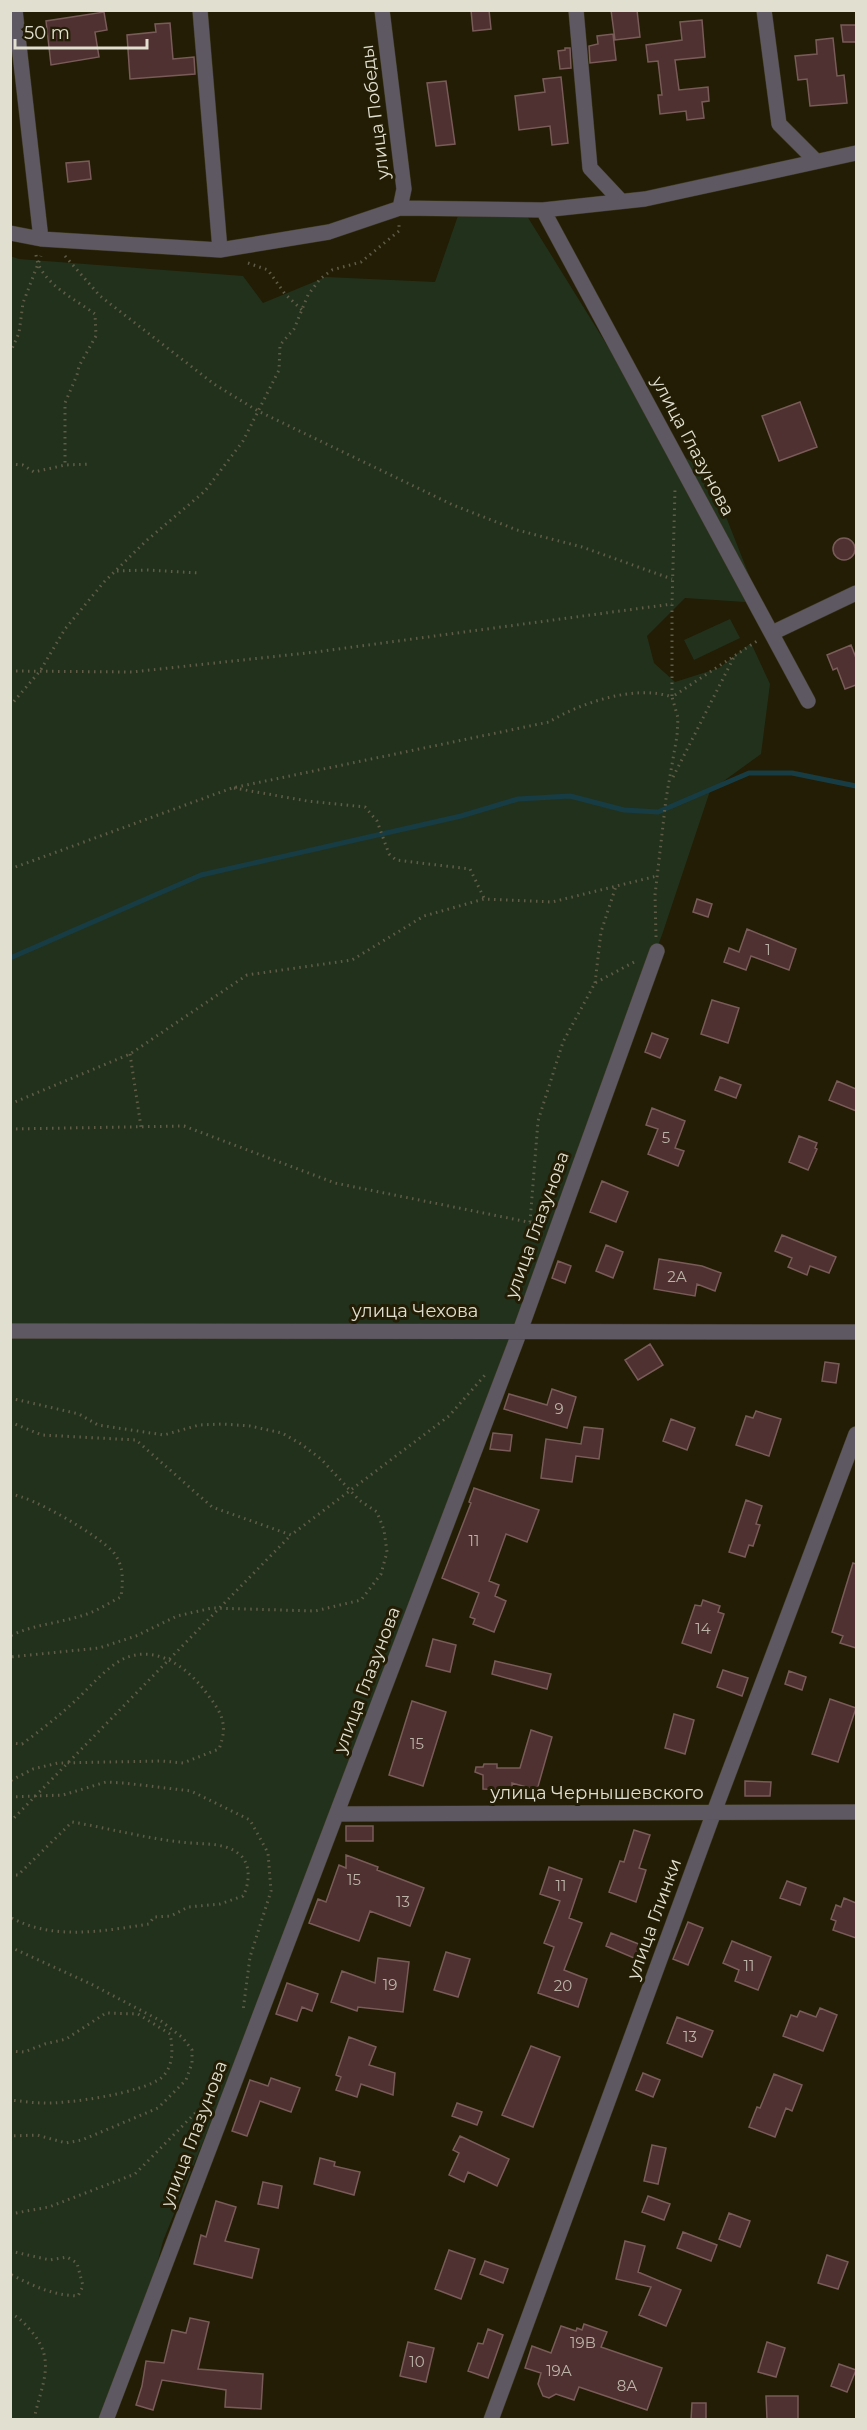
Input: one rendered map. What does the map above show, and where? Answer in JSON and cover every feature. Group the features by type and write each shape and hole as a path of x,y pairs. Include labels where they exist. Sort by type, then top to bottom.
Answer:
{"street":[{"path":"15,10 42,239"},
{"path":"200,10 225,249"},
{"name":"улица Победы","path":"382,10 404,189 400,208"},
{"path":"576,10 590,168 620,200"},
{"path":"764,10 779,124 815,160"},
{"path":"10,233 42,239 225,249 329,232 400,208 543,210 645,199 815,160 856,153"},
{"name":"улица Глазунова","path":"543,210 808,701"},
{"path":"772,633 856,593"},
{"name":"улица Глазунова","path":"106,2420 520,1330 657,951"},
{"name":"улица Чехова","path":"10,1331 856,1332"},
{"name":"улица Глинки","path":"491,2420 714,1812 856,1434"},
{"name":"улица Чернышевского","path":"337,1814 856,1812"}],"path":[{"path":"10,706 40,671 65,628 115,571 146,541 205,491 243,441 279,369 280,345 294,329 308,295 320,279 332,270 361,262 399,231 400,208"},
{"path":"37,264 43,251 42,239"},
{"path":"10,353 19,333 23,303 37,264 42,239"},
{"path":"42,239 100,296 214,384 258,411 453,505 517,530 582,547 672,579"},
{"path":"225,249 245,262 268,270 285,294 302,310"},
{"path":"37,264 54,284 95,314 96,336 79,366 65,404 65,465"},
{"path":"595,983 657,951 655,895 678,718 672,697 672,579 676,456"},
{"path":"10,464 23,465 34,472 65,465 90,464"},
{"path":"115,571 199,573"},
{"path":"10,671 143,670 316,652 672,604"},
{"path":"672,697 735,654 772,633"},
{"path":"671,781 735,654"},
{"path":"10,869 232,788 549,722 570,709 623,695 657,692 672,697"},
{"path":"232,788 307,801 364,807 377,821 389,854 396,860 470,869 484,899"},
{"path":"10,1104 130,1054 247,975 352,960 424,916 484,899 552,902 657,876"},
{"path":"530,1222 538,1120 563,1042 595,983 601,932 616,886"},
{"path":"130,1054 141,1126"},
{"path":"10,1129 183,1126 335,1184 551,1226"},
{"path":"10,1822 291,1535 449,1416 491,1367"},
{"path":"10,1398 79,1414 98,1425 164,1435 199,1425 223,1424 250,1426 282,1433 301,1443 321,1459 360,1500 377,1512 384,1530 387,1552 381,1574 361,1600 315,1611 220,1608 177,1616 136,1636 99,1648 10,1657"},
{"path":"10,1422 42,1435 136,1440 212,1507 291,1535"},
{"path":"10,1494 22,1495 81,1528 114,1553 123,1572 121,1597 88,1614 26,1628 10,1636"},
{"path":"10,1743 22,1744 54,1720 121,1660 146,1655 169,1660 185,1668 219,1710 225,1733 219,1749 183,1763 162,1761 58,1763 33,1769 10,1781"},
{"path":"10,1797 63,1795 106,1782 124,1783 190,1791 250,1820 268,1853 271,1891 250,1957 248,1985 241,2019"},
{"path":"10,1875 18,1875 72,1822 179,1842 222,1845 240,1854 248,1867 247,1889 243,1896 220,1904 188,1907 171,1916 154,1917 149,1924 84,1933 64,1932 31,1925 10,1917"},
{"path":"10,1947 91,1984 161,2021 183,2038 192,2050 192,2063 186,2080 158,2108 82,2140 66,2143 37,2135 10,2136"},
{"path":"10,2051 24,2052 66,2039 106,2013 138,2014 170,2034 173,2048 170,2064 162,2077 136,2091 44,2104 10,2100"},
{"path":"10,2214 49,2207 135,2174 209,2099 214,2090"},
{"path":"10,2251 51,2259 67,2257 77,2263 83,2286 78,2296 60,2295 10,2274"},
{"path":"10,2313 17,2316 35,2336 45,2353 46,2376 34,2420"}],"green space":[{"path":"461,207 527,216 672,450 708,471 760,603 685,598 647,636 654,663 675,682 719,668 751,643 770,684 761,754 710,791 663,932 375,1716 163,2241 128,2378 109,2420 10,2419 10,256 19,259 243,276 263,303 326,277 435,282"},
{"path":"730,619 740,638 694,660 684,640"}],"building":[{"path":"471,10 489,10 491,29 473,31"},
{"path":"611,10 637,10 640,37 615,40"},
{"path":"104,12 107,30 95,32 99,57 51,65 46,21"},
{"path":"702,20 705,57 675,60 679,90 708,87 709,101 702,102 704,118 687,120 686,111 660,114 658,95 662,95 658,61 648,62 646,45 682,40 680,22"},
{"path":"170,23 173,59 194,57 195,74 130,79 127,35 156,32 155,24"},
{"path":"841,25 856,25 856,42 843,42"},
{"path":"613,34 616,60 590,63 589,46 598,44 597,36"},
{"path":"833,38 837,76 844,75 847,103 810,106 807,79 798,80 795,56 817,54 816,40"},
{"path":"565,48 570,48 571,68 560,69 558,51 565,50"},
{"path":"561,77 568,143 552,145 550,126 519,130 515,96 545,92 543,79"},
{"path":"446,81 455,144 436,146 427,83"},
{"path":"89,161 91,179 68,182 66,163"},
{"path":"800,402 817,447 779,461 762,416"},
{"path":"840,538 848,538 855,545 855,553 848,560 840,560 833,553 833,545"},
{"path":"851,645 856,658 856,685 845,689 837,668 833,670 827,655"},
{"path":"697,899 712,904 708,917 693,912"},
{"path":"747,929 796,949 789,970 751,956 746,970 724,962 729,948 739,952"},
{"path":"712,1000 739,1008 728,1043 701,1034"},
{"path":"652,1033 668,1039 660,1058 645,1052"},
{"path":"720,1077 741,1085 736,1098 715,1090"},
{"path":"837,1081 856,1089 856,1111 829,1100"},
{"path":"652,1108 685,1121 675,1148 684,1151 678,1166 648,1154 658,1129 646,1125"},
{"path":"799,1136 817,1143 815,1148 817,1149 808,1170 789,1162"},
{"path":"602,1181 628,1192 616,1222 590,1212"},
{"path":"782,1235 836,1257 829,1273 810,1266 807,1275 788,1267 792,1258 775,1251"},
{"path":"606,1245 623,1252 613,1278 596,1271"},
{"path":"659,1259 702,1266 721,1273 715,1291 697,1284 695,1296 654,1289"},
{"path":"558,1261 571,1266 565,1283 552,1278"},
{"path":"650,1344 663,1365 638,1380 625,1360"},
{"path":"825,1362 839,1364 836,1383 822,1381"},
{"path":"552,1389 576,1397 567,1428 504,1409 509,1394 547,1405"},
{"path":"756,1411 781,1419 769,1456 736,1445 746,1416 753,1418"},
{"path":"671,1419 695,1428 687,1450 663,1441"},
{"path":"584,1427 603,1429 599,1459 576,1456 572,1482 541,1478 546,1439 581,1444"},
{"path":"493,1433 512,1435 510,1451 490,1449"},
{"path":"474,1488 539,1510 527,1542 506,1534 489,1581 499,1585 495,1596 506,1601 494,1632 473,1624 475,1619 470,1617 479,1593 442,1578 471,1503 469,1502"},
{"path":"746,1500 762,1506 756,1524 760,1525 753,1546 749,1545 745,1557 729,1552"},
{"path":"853,1563 856,1564 856,1648 840,1643 843,1636 832,1632"},
{"path":"703,1600 720,1606 718,1612 724,1614 711,1653 682,1643 695,1605 701,1606"},
{"path":"433,1639 456,1645 450,1672 426,1666"},
{"path":"495,1661 551,1674 547,1689 492,1674"},
{"path":"723,1670 748,1678 742,1696 717,1687"},
{"path":"789,1671 806,1677 802,1690 785,1684"},
{"path":"830,1699 856,1708 838,1762 812,1754"},
{"path":"412,1701 446,1712 423,1786 389,1775"},
{"path":"674,1714 694,1720 685,1754 665,1748"},
{"path":"531,1730 552,1737 537,1790 512,1783 512,1790 483,1789 483,1775 475,1772 476,1767 483,1767 484,1764 497,1764 497,1768 520,1768"},
{"path":"745,1781 771,1782 770,1796 745,1796"},
{"path":"346,1826 373,1826 373,1841 346,1841"},
{"path":"634,1830 650,1835 639,1868 646,1870 636,1902 609,1892 620,1861 624,1862"},
{"path":"346,1855 424,1888 410,1926 370,1911 359,1941 309,1923 318,1899 326,1902 339,1865 346,1868"},
{"path":"549,1867 582,1879 569,1918 582,1923 564,1970 587,1979 578,2007 538,1993 554,1947 544,1943 560,1901 540,1894"},
{"path":"787,1881 806,1888 800,1905 780,1898"},
{"path":"844,1898 856,1903 856,1938 833,1930 836,1921 831,1919 836,1905 841,1907"},
{"path":"688,1922 703,1928 688,1965 673,1959"},
{"path":"611,1933 646,1947 641,1961 606,1946"},
{"path":"732,1941 771,1957 758,1990 735,1981 739,1970 723,1963"},
{"path":"446,1952 470,1959 458,1997 434,1990"},
{"path":"378,1958 409,1962 403,2012 358,2007 357,2011 331,2002 342,1971 375,1983"},
{"path":"287,1983 318,1994 312,2011 302,2007 297,2021 276,2014"},
{"path":"820,2008 837,2015 823,2051 783,2036 791,2015 797,2017 800,2011 816,2017"},
{"path":"677,2017 713,2031 702,2057 667,2043"},
{"path":"349,2037 376,2047 369,2065 395,2073 393,2095 361,2084 357,2097 336,2090 341,2077 336,2075"},
{"path":"531,2046 560,2057 533,2127 502,2115"},
{"path":"643,2073 660,2080 653,2097 636,2090"},
{"path":"774,2074 802,2085 792,2111 786,2108 775,2137 749,2127 757,2107 760,2108"},
{"path":"271,2078 300,2088 291,2112 260,2101 247,2136 232,2131 250,2080 268,2086"},
{"path":"457,2103 482,2112 477,2125 452,2116"},
{"path":"460,2136 509,2159 497,2186 468,2172 464,2182 449,2175 459,2153 453,2150"},
{"path":"652,2145 666,2148 658,2184 644,2181"},
{"path":"320,2158 335,2162 334,2166 360,2172 354,2195 314,2184"},
{"path":"263,2182 282,2186 278,2208 258,2204"},
{"path":"648,2196 670,2204 664,2220 642,2212"},
{"path":"216,2201 236,2207 225,2241 259,2249 252,2278 194,2264 201,2235 206,2237"},
{"path":"729,2213 750,2221 740,2247 719,2239"},
{"path":"683,2232 717,2245 711,2261 677,2248"},
{"path":"625,2241 645,2246 638,2272 681,2290 666,2326 639,2315 651,2287 616,2279"},
{"path":"449,2250 475,2259 461,2299 435,2289"},
{"path":"827,2255 848,2262 838,2289 818,2283"},
{"path":"485,2261 508,2269 503,2283 480,2274"},
{"path":"190,2318 209,2322 198,2369 263,2374 261,2409 225,2407 226,2390 162,2380 153,2410 136,2405 146,2361 164,2363 172,2330 186,2333"},
{"path":"584,2324 607,2332 601,2347 662,2368 647,2410 579,2387 574,2400 556,2394 549,2398 543,2396 538,2384 541,2373 525,2368 532,2346 551,2353 561,2326 576,2331 577,2328 582,2330"},
{"path":"488,2329 503,2335 488,2378 468,2371 478,2343 483,2344"},
{"path":"408,2342 434,2348 426,2382 400,2376"},
{"path":"767,2342 785,2348 776,2377 758,2372"},
{"path":"839,2364 856,2370 847,2392 831,2386"},
{"path":"766,2396 798,2396 798,2419 767,2419"},
{"path":"692,2403 706,2403 706,2420 691,2420"}],"waterway":[{"path":"10,958 201,875 461,816 518,799 570,796 624,810 658,812 749,773 792,773 856,786"}]}
